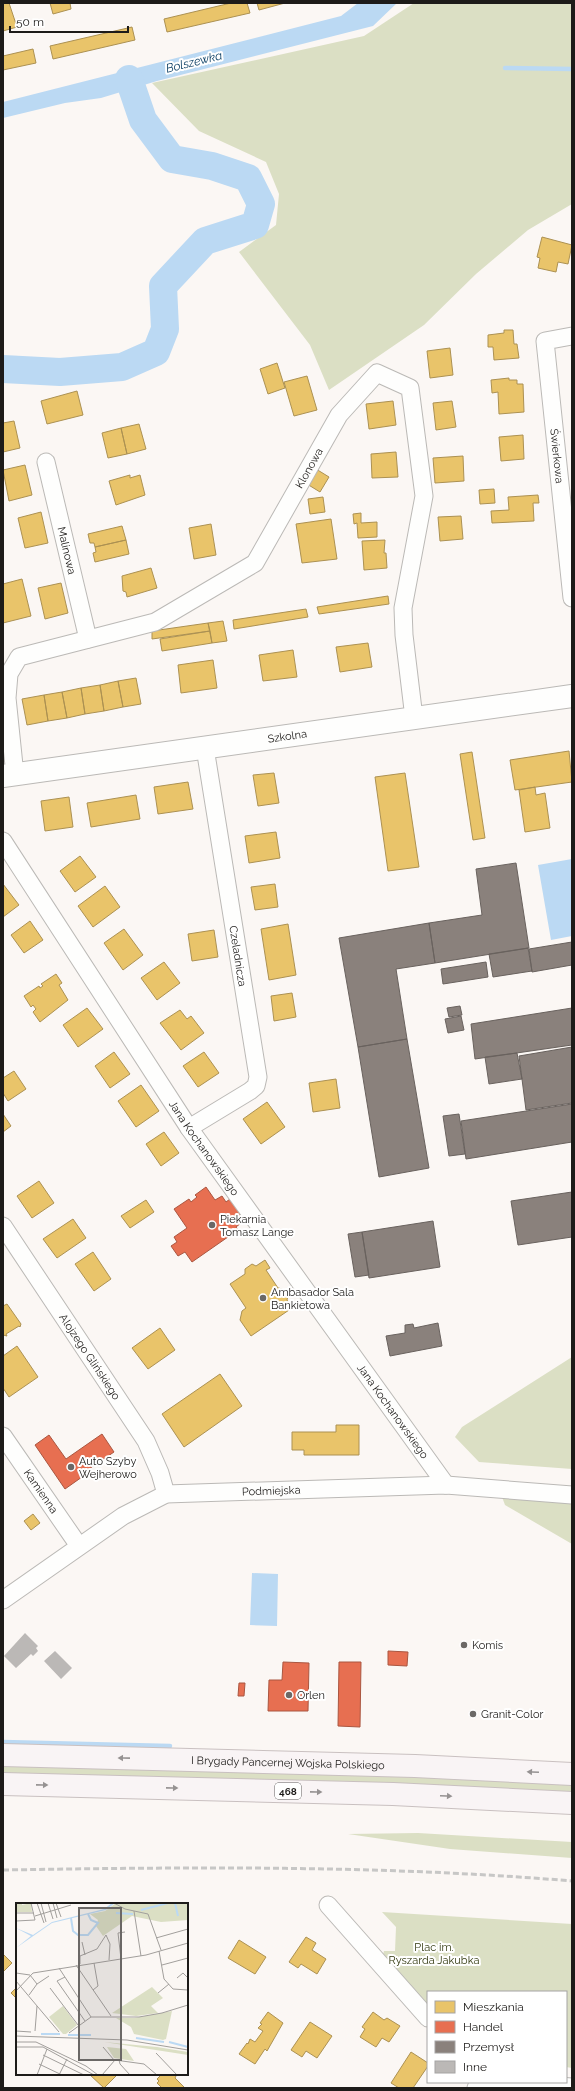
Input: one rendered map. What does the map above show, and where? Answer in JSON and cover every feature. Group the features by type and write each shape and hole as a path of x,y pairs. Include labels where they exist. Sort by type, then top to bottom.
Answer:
{"main road":[{"name":"I Brygady Pancernej Wojska Polskiego","path":"3,1755 415,1766 572,1774"},
{"name":"468","path":"3,1784 393,1794 572,1803"}],"street":[{"name":"Świerkowa","path":"572,336 545,341 568,517 572,598"},
{"name":"Klonowa","path":"9,776 7,698 9,674 19,656 155,622 255,563 339,415 377,373 410,388 424,496 403,608 404,636 414,718"},
{"name":"Malinowa","path":"46,462 88,639"},
{"name":"Szkolna","path":"9,776 572,696"},
{"name":"Czeladnicza","path":"189,1128 250,1091 256,1086 258,1077 205,748"},
{"name":"Jana Kochanowskiego","path":"3,841 189,1128 446,1485"},
{"name":"Alojzego Glińskiego","path":"3,1226 146,1441 160,1473 166,1494"},
{"name":"Kamienna","path":"3,1436 79,1546"},
{"name":"Podmiejska","path":"3,1600 122,1516 166,1494 446,1485 572,1495"},
{"path":"328,1906 427,2017"},
{"path":"479,2085 509,2083"},
{"path":"530,2083 553,2087 572,2087"}],"green space":[{"path":"414,3 572,3 572,204 528,230 476,274 424,325 329,390 310,345 239,252 276,225 279,194 266,162 199,131 152,83 364,36"},
{"path":"572,1357 572,1469 479,1462 455,1437 462,1427"},
{"path":"502,1497 572,1503 572,1544 505,1505"},
{"path":"3,1763 572,1781 572,1793 3,1775"},
{"path":"418,1833 572,1842 572,1858 450,1849 348,1834"},
{"name":"Plac im. Ryszarda Jakubka","path":"382,1912 572,1924 572,2068 567,2067 567,1991 427,1991 427,2004 382,1958 384,1951 395,1951 396,1927"}],"water":[{"name":"Bolszewka","path":"358,3 397,3 373,26 157,81 101,98 65,103 3,118 3,102 341,16"},
{"path":"572,859 572,936 551,940 538,865"},
{"path":"252,1573 278,1574 277,1626 250,1625"}],"building: Mieszkania":[{"path":"3,3 9,3 17,27 3,31"},
{"path":"50,3 70,3 71,9 53,14"},
{"path":"231,3 247,3 250,13 167,32 164,19"},
{"path":"257,3 285,3 259,10"},
{"path":"132,27 135,40 53,59 50,46"},
{"path":"33,49 36,63 3,70 3,56"},
{"path":"542,237 572,245 568,264 558,262 556,272 538,268 540,258 537,257"},
{"path":"504,330 513,330 514,344 517,344 519,358 494,360 493,347 488,347 488,335 504,333"},
{"path":"450,348 453,375 430,378 427,351"},
{"path":"277,363 285,388 268,394 260,369"},
{"path":"307,376 317,410 294,416 284,382"},
{"path":"509,378 509,380 517,380 517,384 523,384 524,412 499,414 498,392 492,393 491,380"},
{"path":"77,391 83,415 47,424 41,401"},
{"path":"393,401 396,425 369,429 366,404"},
{"path":"452,401 456,427 436,430 433,403"},
{"path":"14,421 20,448 3,452 3,423"},
{"path":"139,424 146,449 127,454 121,428"},
{"path":"121,428 127,454 108,458 102,433"},
{"path":"523,435 524,459 501,461 499,437"},
{"path":"396,452 398,477 372,478 371,454"},
{"path":"463,456 464,481 435,483 433,458"},
{"path":"25,465 32,495 9,501 3,470"},
{"path":"316,469 329,477 320,492 307,484"},
{"path":"130,475 130,478 140,475 145,495 116,505 109,481"},
{"path":"494,489 495,503 480,504 479,490"},
{"path":"538,495 539,503 533,503 534,521 492,523 491,511 509,510 508,497"},
{"path":"323,497 325,512 310,514 308,499"},
{"path":"41,512 48,543 25,548 18,518"},
{"path":"361,513 361,523 377,522 377,537 358,538 357,523 354,524 353,514"},
{"path":"461,516 463,539 440,541 438,517"},
{"path":"331,519 337,559 302,563 296,524"},
{"path":"211,524 216,555 194,559 189,528"},
{"path":"122,526 126,540 95,547 94,543 90,543 88,534"},
{"path":"126,540 129,554 95,562 93,553 96,552 95,547"},
{"path":"385,540 384,553 386,553 387,568 364,570 362,541"},
{"path":"151,568 157,588 127,597 126,592 123,591 122,576"},
{"path":"22,579 31,616 3,623 3,584"},
{"path":"61,583 68,613 45,619 38,588"},
{"path":"388,596 389,604 319,614 317,607"},
{"path":"306,609 308,617 234,629 233,620"},
{"path":"223,621 227,641 212,643 208,623"},
{"path":"208,623 210,631 152,639 152,631"},
{"path":"210,631 212,643 162,651 160,639"},
{"path":"368,643 372,667 340,672 336,647"},
{"path":"293,650 297,677 263,681 259,655"},
{"path":"213,660 217,688 181,693 178,665"},
{"path":"136,678 141,704 123,707 118,681"},
{"path":"118,681 123,707 104,711 100,685"},
{"path":"100,685 104,711 85,714 81,688"},
{"path":"81,688 85,714 67,718 62,692"},
{"path":"62,692 67,718 48,721 44,695"},
{"path":"44,695 48,721 27,725 22,699"},
{"path":"569,751 572,782 515,790 510,760"},
{"path":"472,752 485,838 473,840 460,754"},
{"path":"274,773 279,803 258,806 253,775"},
{"path":"405,773 419,867 388,871 375,777"},
{"path":"188,782 193,809 158,814 154,787"},
{"path":"535,787 536,795 545,793 550,828 525,832 519,790"},
{"path":"136,795 140,819 91,827 87,803"},
{"path":"69,797 73,827 45,831 41,801"},
{"path":"276,832 280,858 249,863 245,836"},
{"path":"80,856 96,877 75,892 60,871"},
{"path":"3,884 19,905 3,917"},
{"path":"275,884 278,907 255,910 251,887"},
{"path":"105,886 120,907 93,927 78,906"},
{"path":"30,921 43,940 24,953 11,935"},
{"path":"288,924 296,975 269,980 261,929"},
{"path":"124,929 143,955 123,970 104,943"},
{"path":"214,930 218,957 192,961 188,934"},
{"path":"164,962 180,983 157,1000 141,978"},
{"path":"56,974 62,983 59,985 68,1000 40,1022 33,1012 36,1009 33,1005 31,1007 24,996 39,986 40,988 43,986 41,984"},
{"path":"292,993 296,1017 274,1021 271,996"},
{"path":"87,1008 103,1029 78,1047 63,1025"},
{"path":"180,1010 187,1019 191,1016 204,1033 181,1050 160,1023"},
{"path":"114,1052 130,1074 110,1088 95,1066"},
{"path":"204,1052 219,1073 198,1087 183,1066"},
{"path":"14,1071 26,1089 8,1101 3,1093 3,1078"},
{"path":"336,1079 340,1108 313,1112 309,1083"},
{"path":"141,1085 159,1111 136,1127 118,1101"},
{"path":"267,1102 285,1127 261,1144 243,1119"},
{"path":"3,1114 11,1126 3,1132"},
{"path":"164,1132 179,1153 161,1166 146,1144"},
{"path":"39,1181 54,1203 32,1218 17,1196"},
{"path":"146,1200 154,1212 130,1228 121,1216"},
{"path":"73,1219 86,1238 57,1258 43,1239"},
{"path":"93,1252 111,1279 94,1291 75,1264"},
{"name":"Ambasador Sala Bankietowa","path":"265,1260 270,1268 266,1270 278,1288 283,1289 288,1296 287,1300 292,1308 251,1336 240,1320 242,1311 246,1308 230,1284 245,1274 245,1269 252,1264 256,1266"},
{"path":"7,1304 21,1324 20,1327 19,1326 6,1334 7,1336 3,1335 3,1306"},
{"path":"160,1328 175,1350 148,1369 132,1348"},
{"path":"17,1346 38,1377 9,1397 3,1388 3,1356"},
{"path":"220,1374 242,1406 184,1447 162,1414"},
{"path":"336,1425 359,1425 359,1455 304,1455 304,1450 292,1450 292,1432 336,1432"},
{"path":"33,1514 40,1523 31,1530 24,1521"},
{"path":"306,1937 316,1943 312,1950 326,1959 317,1974 301,1964 298,1968 289,1962"},
{"path":"239,1940 266,1957 255,1974 228,1958"},
{"path":"3,1954 12,1963 3,1972"},
{"path":"16,1988 16,1998 11,1993"},
{"path":"268,2012 283,2023 267,2051 265,2049 255,2064 239,2054 247,2043 248,2044 250,2039 255,2042 263,2031 258,2028 262,2024 260,2023"},
{"path":"373,2012 384,2020 387,2018 400,2026 389,2042 382,2038 376,2047 360,2037 365,2029 362,2027"},
{"path":"310,2022 332,2036 317,2058 306,2051 302,2057 291,2050"},
{"path":"411,2052 427,2062 427,2067 413,2088 399,2088 391,2083"},
{"path":"90,2075 117,2075 104,2088"},
{"path":"161,2075 176,2075 175,2078 185,2088 162,2088 157,2083 159,2081 157,2079"}],"building: Handel":[{"name":"Piekarnia Tomasz Lange","path":"206,1187 215,1200 222,1196 226,1202 230,1199 243,1218 241,1223 236,1227 238,1230 192,1262 185,1252 178,1256 171,1246 177,1242 174,1237 187,1228 174,1209 189,1199 191,1202 197,1197 195,1195"},
{"name":"Auto Szyby Wejherowo","path":"102,1434 114,1452 80,1475 82,1477 65,1489 35,1445 49,1435 66,1459"},
{"path":"388,1651 408,1652 407,1666 388,1665"},
{"name":"Orlen","path":"283,1662 309,1663 308,1711 268,1711 269,1680 282,1680"},
{"path":"339,1662 361,1662 360,1727 338,1726"},
{"path":"239,1683 245,1683 244,1696 238,1696"}],"building: Przemysł":[{"path":"516,863 529,948 435,963 429,923 482,915 476,869"},
{"path":"429,923 435,963 396,969 407,1039 358,1047 339,938"},
{"path":"572,942 572,965 532,972 529,949"},
{"path":"528,948 532,971 493,977 489,954"},
{"path":"486,962 488,977 443,984 441,969"},
{"path":"460,1006 462,1015 449,1017 447,1008"},
{"path":"572,1008 572,1045 475,1059 471,1024"},
{"path":"461,1016 464,1030 448,1033 445,1019"},
{"path":"407,1039 429,1168 379,1177 358,1047"},
{"path":"572,1047 572,1103 526,1110 519,1056"},
{"path":"517,1053 522,1079 489,1084 485,1057"},
{"path":"572,1104 572,1142 466,1159 461,1121"},
{"path":"459,1114 465,1154 449,1156 443,1116"},
{"path":"572,1192 572,1237 518,1245 511,1201"},
{"path":"433,1221 440,1267 369,1278 362,1232"},
{"path":"362,1232 369,1275 355,1277 348,1234"},
{"path":"438,1323 442,1346 390,1356 386,1336 405,1333 405,1325 413,1324 414,1328"}],"building: Inne":[{"path":"25,1633 38,1646 36,1648 38,1651 33,1656 31,1654 16,1668 4,1656"},
{"path":"55,1651 72,1668 61,1679 44,1661"}],"waterway":[{"path":"505,68 572,69"},
{"path":"3,369 60,372 122,367 156,352 165,329 163,286 205,241 255,225 261,204 248,178 212,166 172,159 143,120 129,79"},
{"path":"3,1742 170,1746"}],"railway":[{"path":"3,1870 288,1868 429,1872 572,1881"}],"place":[{"name":"Piekarnia Tomasz Lange","path":"212,1225"},
{"name":"Ambasador Sala Bankietowa","path":"263,1298"},
{"name":"Auto Szyby Wejherowo","path":"71,1467"},
{"name":"Komis","path":"464,1645"},
{"name":"Orlen","path":"289,1695"},
{"name":"Granit-Color","path":"473,1714"}]}
